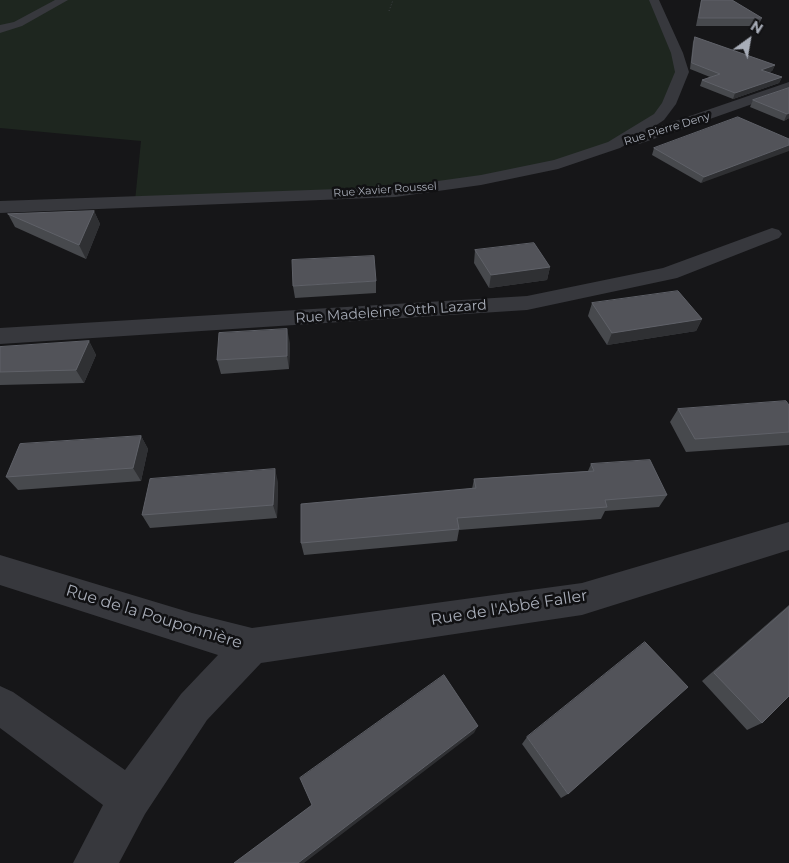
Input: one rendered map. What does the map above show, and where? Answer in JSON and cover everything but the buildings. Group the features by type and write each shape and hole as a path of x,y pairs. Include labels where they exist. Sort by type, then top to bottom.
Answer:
{"street":[{"path":"0,29 18,24 63,0"},
{"name":"Rue Xavier Roussel","path":"0,207 395,192 442,187 548,166 614,145 658,117 680,93 682,72 678,53 654,0"},
{"name":"Rue Pierre Deny","path":"614,145 654,135 789,86"},
{"name":"Rue Pierre Deny","path":"702,104 720,112"},
{"name":"Rue Madeleine Otth Lazard","path":"0,336 527,303 669,274 772,234"},
{"name":"Rue de l'Abbé Faller","path":"252,646 582,599 789,536"},
{"name":"Rue de la Pouponnière","path":"0,570 192,631 252,646 194,706 130,799 95,863"},
{"path":"0,705 130,799"}],"path":[{"path":"389,11 394,0"}],"shaded area":[{"path":"0,0 654,0 677,53 676,91 639,131 558,164 442,187 135,201 141,141 0,128"}]}
